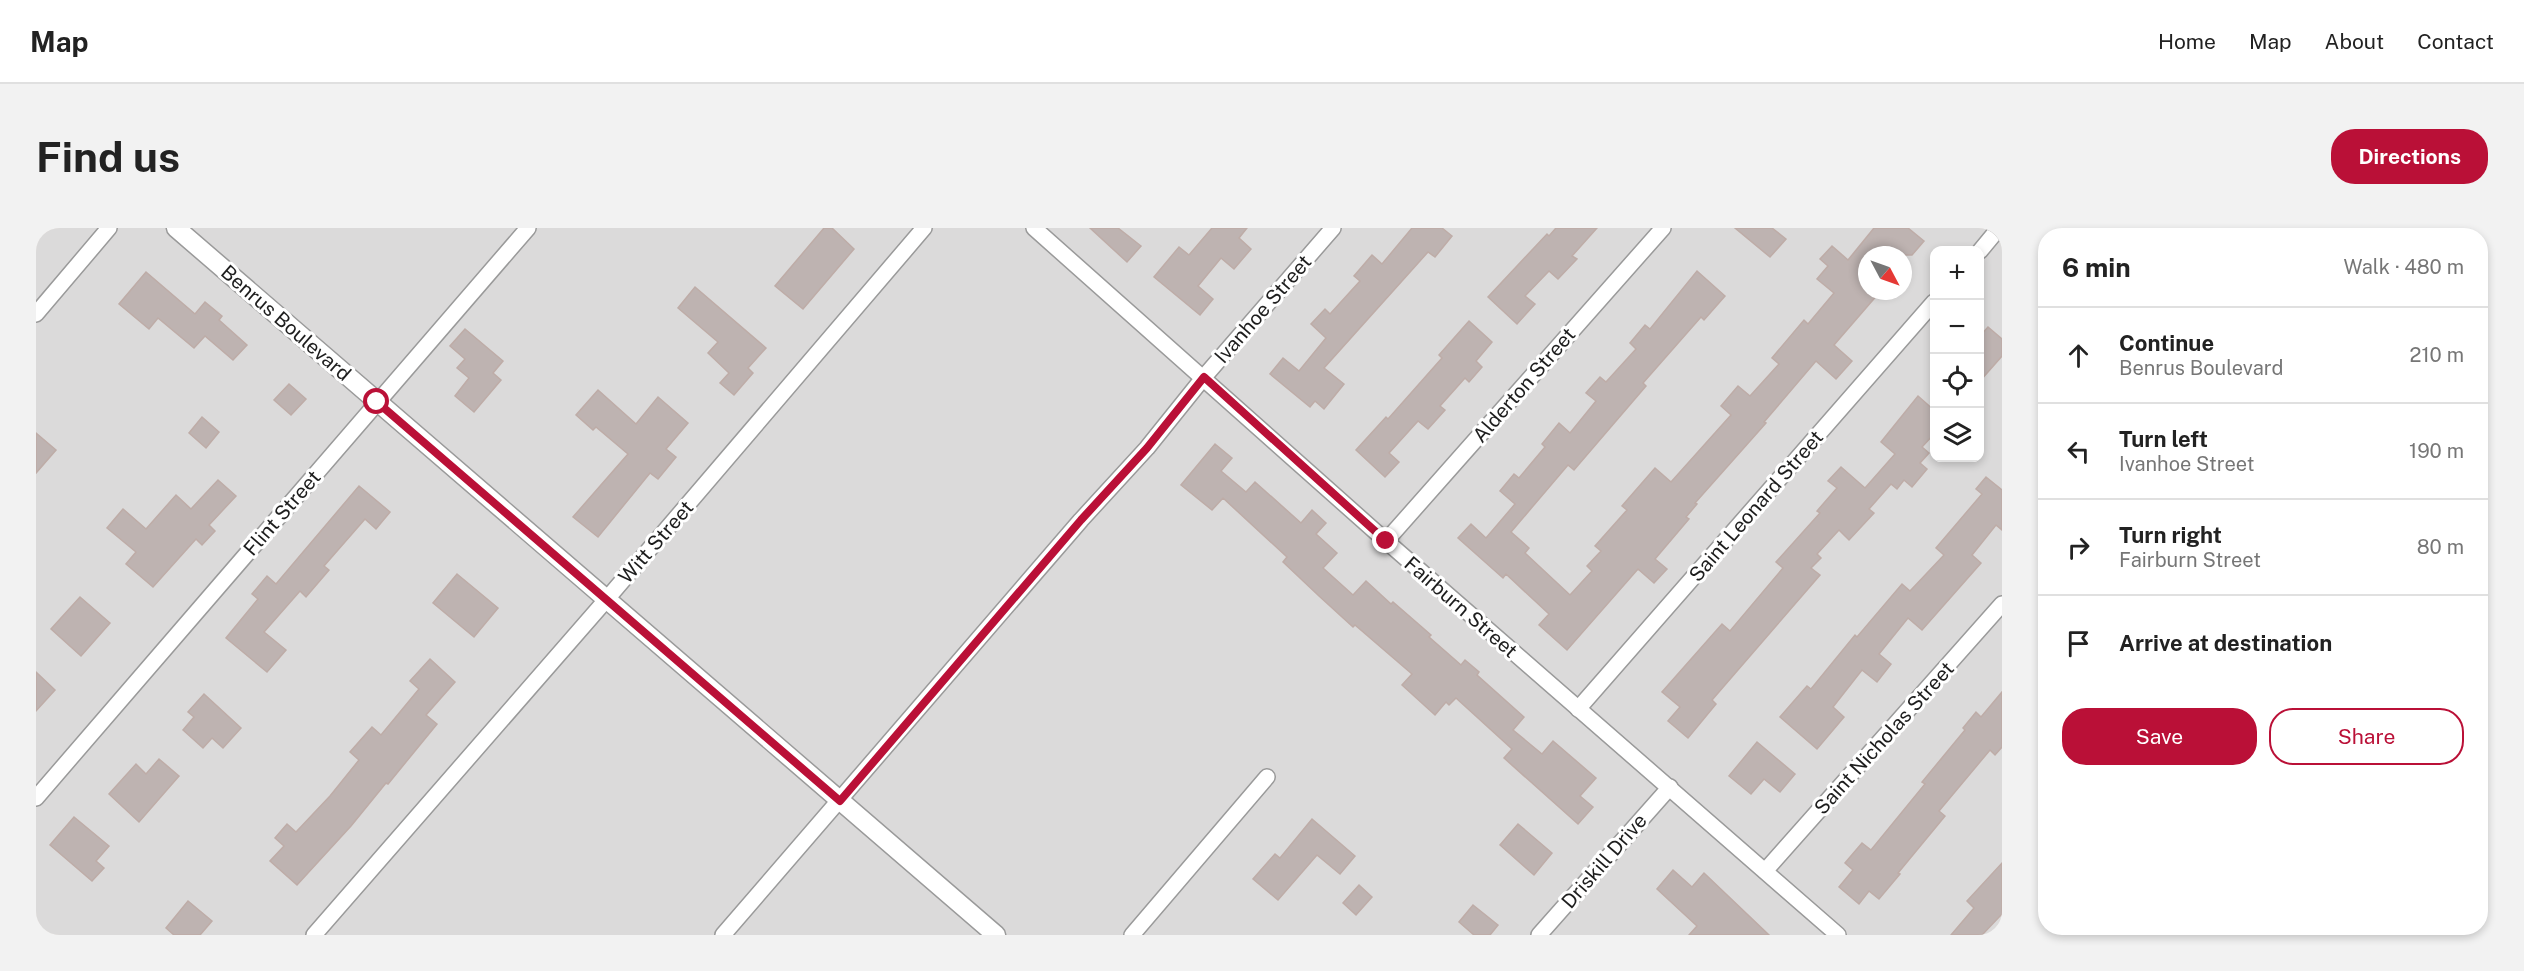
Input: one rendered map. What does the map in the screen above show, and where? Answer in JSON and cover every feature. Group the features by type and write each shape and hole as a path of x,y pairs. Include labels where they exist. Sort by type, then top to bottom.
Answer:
{"street":[{"path":"36,314 109,228"},
{"name":"Benrus Boulevard","path":"176,228 996,935"},
{"name":"Flint Street","path":"36,798 528,228"},
{"name":"Witt Street","path":"314,935 606,600 924,228"},
{"name":"Fairburn Street","path":"1034,228 1578,710 1670,787 1838,935"},
{"name":"Ivanhoe Street","path":"723,935 1081,520 1147,448 1204,377 1333,228"},
{"name":"Alderton Street","path":"1386,541 1663,228"},
{"path":"1983,246 1999,228"},
{"name":"Saint Leonard Street","path":"1578,710 1930,308"},
{"name":"Saint Nicholas Street","path":"1765,871 2002,604"},
{"path":"1132,935 1267,777"},
{"name":"Driskill Drive","path":"1539,935 1670,787"}],"shaded area":[{"path":"36,228 2002,228 2002,935 36,935"}],"building":[{"path":"824,228 832,228 854,249 803,309 775,286"},
{"path":"1090,228 1118,228 1141,246 1127,262"},
{"path":"1212,228 1247,228 1239,238 1251,249 1234,269 1221,258 1198,286 1213,299 1200,315 1154,277 1179,247 1189,255"},
{"path":"1412,228 1442,228 1452,236 1435,257 1428,252 1324,368 1344,384 1324,409 1315,401 1310,407 1270,374 1283,358 1299,371 1326,338 1311,324 1325,309 1330,314 1360,281 1354,276 1372,255 1382,264"},
{"path":"1556,228 1597,228 1572,256 1577,259 1558,279 1549,271 1525,296 1535,304 1517,324 1488,297 1547,234 1549,236"},
{"path":"1735,228 1772,228 1786,239 1770,257"},
{"path":"1874,228 1908,228 1924,241 1912,255 1912,246 1859,246"},
{"path":"1832,246 1848,260 1858,248 1858,300 1873,300 1834,345 1852,361 1836,379 1816,361 1764,422 1766,423 1695,503 1697,504 1686,517 1689,519 1655,559 1667,569 1654,583 1638,569 1567,650 1539,625 1549,614 1506,574 1503,578 1458,538 1471,524 1486,538 1515,504 1500,491 1514,474 1519,478 1545,447 1542,444 1559,423 1570,433 1596,401 1586,393 1600,377 1606,382 1636,349 1630,343 1645,325 1650,329 1697,271 1725,296 1704,320 1701,317 1643,383 1646,386 1574,470 1568,465 1511,532 1529,548 1525,553 1570,595 1592,571 1587,566 1601,551 1595,546 1627,510 1622,506 1655,468 1671,482 1731,415 1721,406 1738,386 1750,396 1779,364 1772,358 1804,320 1808,324 1834,293 1817,279 1828,266 1820,259"},
{"path":"146,272 195,314 205,302 222,316 219,320 247,345 233,360 205,336 194,348 158,318 149,329 119,304"},
{"path":"695,287 766,348 748,368 753,373 734,395 720,383 729,373 708,353 718,342 678,308"},
{"path":"1469,321 1492,342 1476,361 1482,367 1469,382 1465,378 1440,406 1445,410 1428,429 1418,421 1389,453 1399,462 1385,477 1356,450 1386,417 1388,419 1442,358 1439,355"},
{"path":"1988,327 2002,339 2002,356 1984,376 1984,354 1984,332"},
{"path":"465,329 503,361 493,373 501,380 474,412 455,396 469,378 457,368 465,359 450,346"},
{"path":"289,384 306,399 291,415 274,400"},
{"path":"598,390 636,424 658,397 688,423 666,449 676,457 658,479 650,473 598,537 573,517 628,454 596,427 593,430 576,415"},
{"path":"1918,396 1930,407 1930,438 1922,447 1929,453 1920,463 1927,469 1912,487 1904,480 1897,489 1891,484 1869,509 1874,513 1849,540 1839,530 1817,554 1821,558 1811,568 1820,575 1712,700 1716,704 1688,738 1668,721 1680,707 1662,692 1722,624 1730,631 1783,568 1776,562 1820,513 1817,511 1837,488 1828,481 1841,467 1865,488 1895,454 1881,442"},
{"path":"202,417 219,432 206,448 189,433"},
{"path":"36,433 56,450 36,473"},
{"path":"1215,444 1232,458 1221,471 1246,492 1255,482 1301,523 1312,510 1326,523 1316,534 1337,553 1323,568 1353,595 1366,581 1431,635 1429,637 1461,665 1465,660 1479,672 1477,675 1524,717 1513,730 1542,754 1553,741 1596,778 1580,796 1593,807 1578,824 1504,758 1512,749 1456,698 1449,705 1446,702 1435,715 1402,685 1412,674 1355,625 1353,627 1319,596 1283,562 1287,557 1223,498 1212,510 1181,485"},
{"path":"1986,477 2002,490 2002,530 1996,525 1972,555 1981,563 1922,630 1908,618 1879,654 1891,664 1877,682 1862,670 1833,707 1844,717 1817,749 1780,717 1807,686 1811,689 1855,635 1857,637 1902,584 1910,591 1944,555 1936,548 1982,494 1976,489"},
{"path":"218,480 236,496 209,525 215,531 202,545 196,539 153,587 126,564 136,552 107,528 123,509 146,529 176,495 191,509"},
{"path":"359,486 390,512 376,529 365,519 324,566 329,570 306,597 300,591 264,632 286,650 267,672 226,638 258,599 252,594 267,576 276,584"},
{"path":"457,574 498,608 474,637 433,603"},
{"path":"80,597 110,623 81,656 51,629"},
{"path":"430,659 455,682 426,715 437,724 388,784 386,783 351,826 297,885 270,861 284,846 275,838 287,824 296,832 330,796 359,760 350,752 372,727 381,735 419,689 410,681"},
{"path":"36,672 55,690 36,711"},
{"path":"2002,692 2002,747 1995,755 1990,750 1939,811 1945,816 1879,899 1869,891 1859,904 1839,887 1853,870 1845,863 1862,843 1871,850 1925,784 1922,782 1965,730 1963,728 1976,712 1981,717"},
{"path":"204,694 241,728 223,748 212,738 203,748 183,730 194,717 188,712"},
{"path":"1757,742 1795,774 1780,792 1764,779 1751,794 1729,776"},
{"path":"159,759 179,776 139,822 109,794 136,764 146,774"},
{"path":"74,817 109,846 96,861 104,868 92,881 50,845"},
{"path":"1312,819 1355,856 1340,874 1317,855 1278,900 1253,879 1275,854 1280,858"},
{"path":"1518,824 1552,853 1534,875 1500,845"},
{"path":"2002,863 2002,914 1982,935 1951,935 1974,908 1967,901"},
{"path":"1673,870 1692,887 1704,873 1769,935 1689,935 1697,926 1657,889"},
{"path":"1359,885 1372,897 1356,915 1343,903"},
{"path":"188,901 212,921 200,935 174,935 166,928"},
{"path":"1473,905 1498,925 1490,935 1474,935 1459,922"}],"route":[{"path":"377,402 840,801 1081,520 1147,448 1204,377 1386,541"}]}
